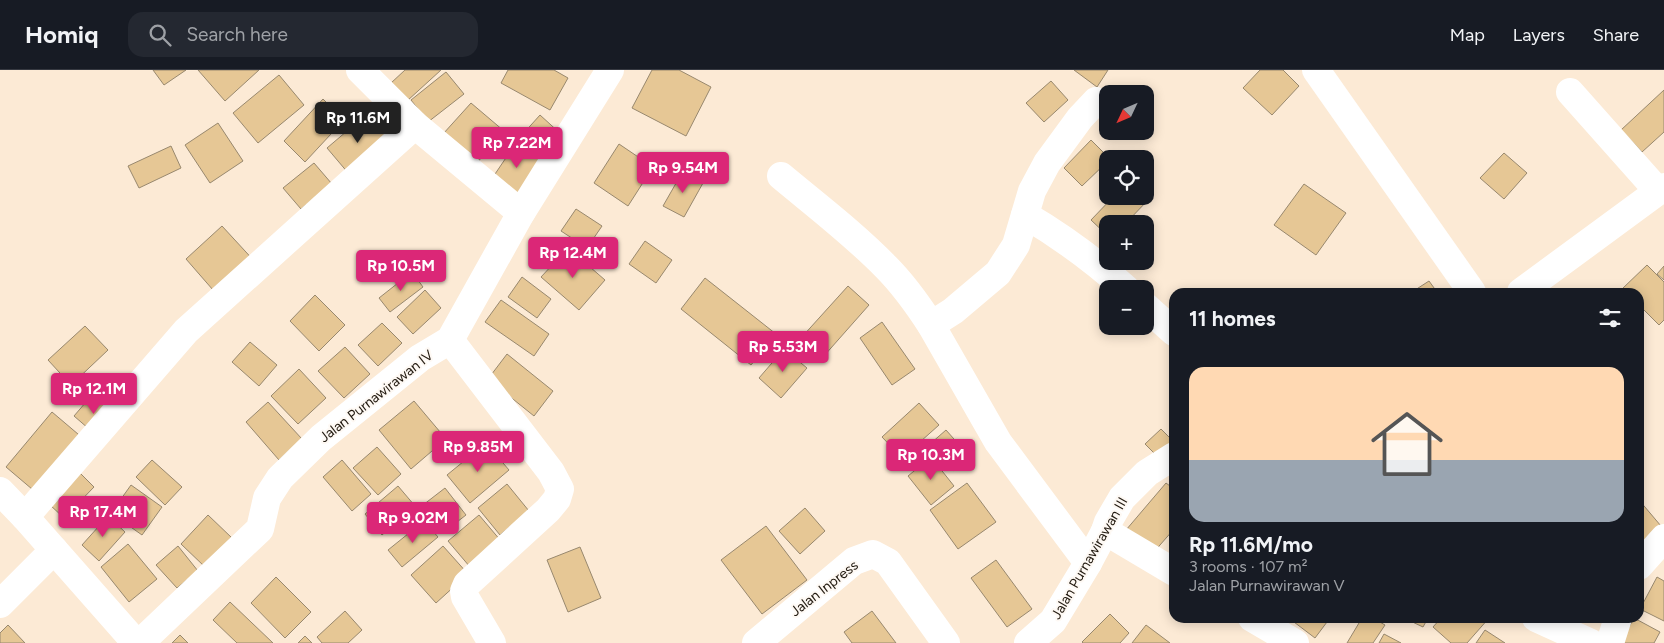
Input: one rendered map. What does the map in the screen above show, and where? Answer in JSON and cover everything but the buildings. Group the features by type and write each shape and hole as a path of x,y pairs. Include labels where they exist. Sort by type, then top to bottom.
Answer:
{"street":[{"path":"360,70 415,125 521,213"},
{"name":"Jalan Purnawirawan IV","path":"140,643 260,529 267,498 280,478 314,445 420,358 450,340 521,213 610,70"},
{"path":"1316,70 1469,288"},
{"path":"1526,288 1661,189 1570,92"},
{"path":"931,325 953,311 998,273 1016,245 1032,192 1047,163 1080,118 1096,100"},
{"path":"25,517 186,331 415,125"},
{"path":"781,176 845,229 887,268 931,325 998,442 1088,563"},
{"path":"1026,215 1056,233 1116,280"},
{"path":"1154,314 1169,328"},
{"path":"450,340 551,472 560,489 557,499 548,510 467,584 464,591 465,597 492,643"},
{"name":"Jalan Purnawirawan III","path":"1028,643 1053,621 1088,563 1122,498 1147,473 1169,459"},
{"path":"0,491 136,643"},
{"path":"1104,531 1169,569"},
{"path":"1644,560 1664,538"},
{"path":"0,604 54,550"},
{"name":"Jalan Inpress","path":"756,643 854,561 873,554 888,562 946,643"},
{"path":"1261,623 1295,643"},
{"path":"1547,623 1591,643"},
{"path":"1610,643 1616,623"}]}
